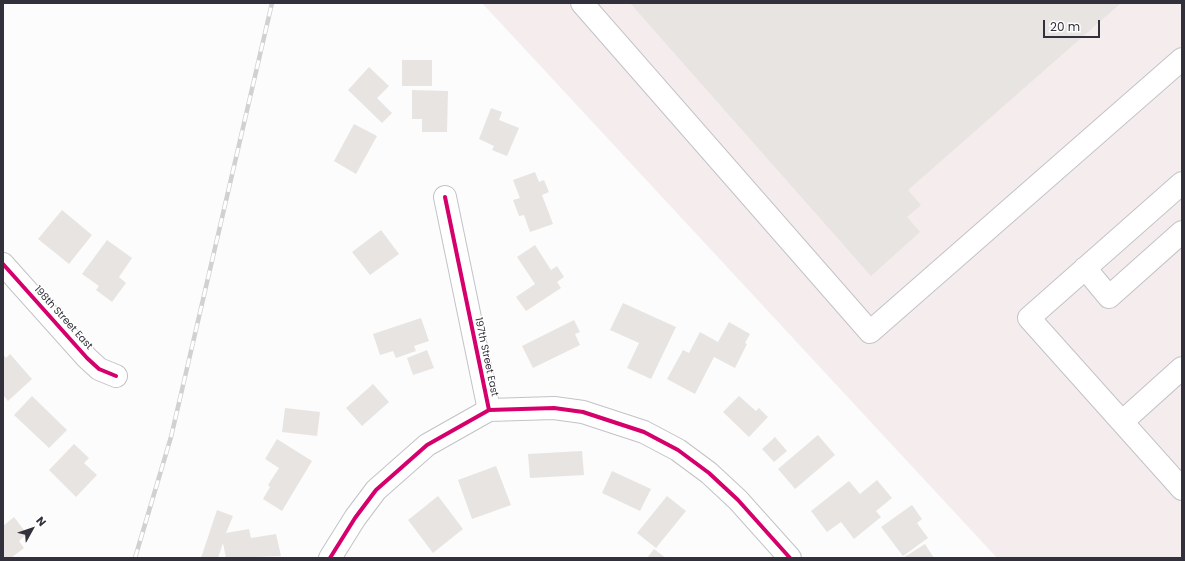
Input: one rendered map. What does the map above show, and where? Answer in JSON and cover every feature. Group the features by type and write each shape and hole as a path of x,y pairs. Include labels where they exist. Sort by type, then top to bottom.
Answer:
{"street":[{"path":"582,3 870,332 1182,59"},
{"path":"1182,183 1029,318 1182,489"},
{"name":"197th Street East","path":"445,197 489,410 554,408 583,412 644,432 678,450 709,473 738,500 790,558"},
{"path":"1085,268 1109,297 1182,232"},
{"name":"198th Street East","path":"3,264 87,358 99,369 116,376"},
{"path":"1122,422 1182,368"},
{"path":"330,558 355,518 376,490 427,445 489,410"}],"shaded area":[{"path":"482,3 1182,3 1182,558 997,558"}],"building":[{"path":"630,3 1121,3 908,190 921,205 907,217 920,232 871,276"},
{"path":"402,60 432,60 432,86 402,86"},
{"path":"369,67 389,86 377,98 392,113 382,123 348,90"},
{"path":"412,90 448,91 447,132 422,132 422,119 412,119"},
{"path":"491,108 502,112 499,120 519,128 507,156 492,150 494,146 479,139"},
{"path":"354,124 377,136 356,174 334,161"},
{"path":"535,172 539,182 544,180 549,192 542,195 553,224 530,232 524,215 519,216 513,200 520,198 513,180"},
{"path":"62,210 92,235 69,264 38,239"},
{"path":"381,230 399,254 370,275 352,252"},
{"path":"107,240 132,258 119,277 126,283 112,302 96,290 99,286 82,274"},
{"path":"535,245 551,270 557,266 564,277 557,282 561,288 526,311 516,297 535,284 517,257"},
{"path":"623,303 676,327 651,379 627,368 639,343 610,330"},
{"path":"421,318 429,341 414,346 416,351 396,358 393,351 380,355 373,334"},
{"path":"574,320 580,332 575,334 580,345 533,368 522,346"},
{"path":"729,322 750,334 745,343 747,344 735,368 714,357 695,394 667,379 683,350 689,353 700,332 718,342"},
{"path":"427,350 434,368 413,375 407,358"},
{"path":"3,354 6,358 10,354 32,379 8,401 3,395"},
{"path":"373,384 389,402 362,426 346,408"},
{"path":"32,396 67,430 49,448 14,415"},
{"path":"739,396 756,411 759,408 768,417 749,437 723,412"},
{"path":"285,408 320,412 317,436 282,432"},
{"path":"818,435 835,455 795,489 778,469"},
{"path":"775,437 787,451 774,462 762,449"},
{"path":"277,439 312,461 282,511 263,499 270,487 268,485 279,468 265,459"},
{"path":"74,444 89,458 84,463 97,475 76,497 49,470"},
{"path":"582,451 584,475 530,478 528,454"},
{"path":"496,466 511,505 472,519 458,480"},
{"path":"612,471 651,489 640,511 602,493"},
{"path":"877,480 892,498 876,511 881,517 854,539 841,522 827,532 811,511 849,481 860,494"},
{"path":"438,496 463,529 433,553 408,520"},
{"path":"667,496 686,511 656,548 637,533"},
{"path":"912,505 922,519 917,523 928,538 903,556 881,527"},
{"path":"217,510 233,516 226,533 249,529 251,538 276,534 281,556 226,558 223,543 218,558 201,558"},
{"path":"14,517 27,534 19,541 24,548 11,558 3,558 3,526"},
{"path":"925,544 934,558 903,558"},
{"path":"654,549 666,558 647,558"}],"railway":[{"path":"135,558 171,437 272,3"}],"cycle path":[{"path":"445,197 489,410"},
{"path":"3,264 87,358 99,369 116,376"},
{"path":"330,558 355,518 376,490 427,445 489,410 554,408 583,412 644,432 678,450 709,473 738,500 790,558"}]}
